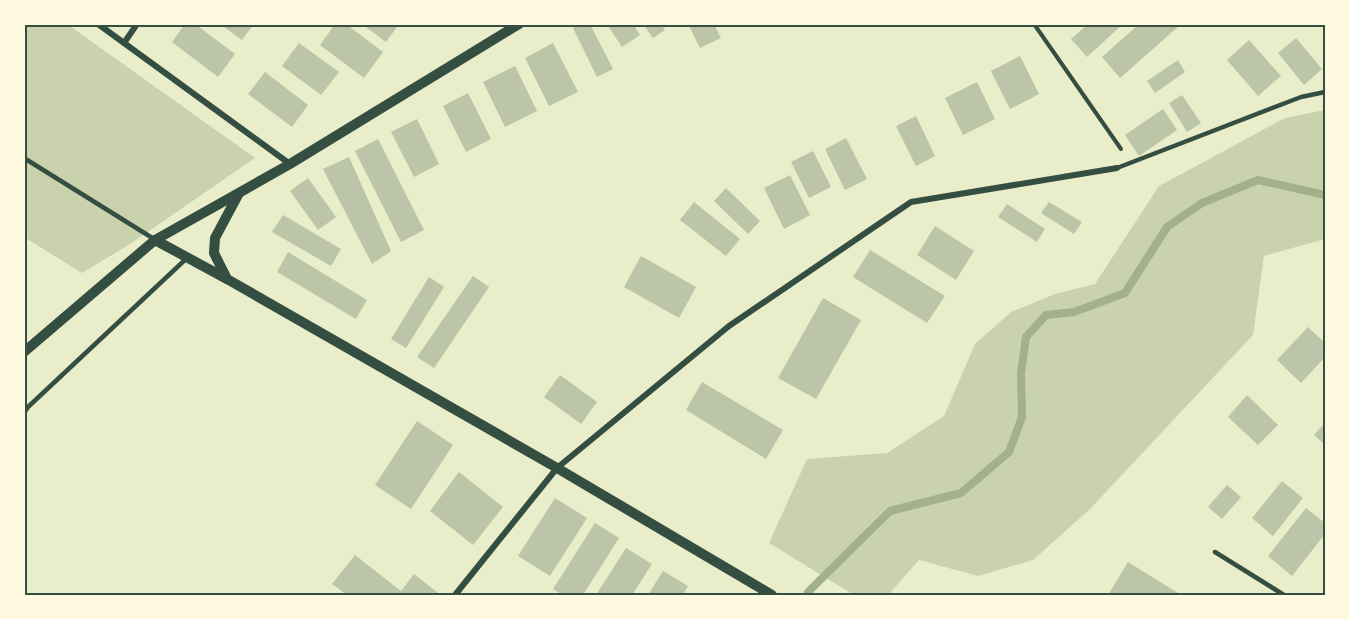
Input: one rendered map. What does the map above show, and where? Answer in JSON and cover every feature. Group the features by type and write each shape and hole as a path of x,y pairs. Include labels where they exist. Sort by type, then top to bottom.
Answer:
{"street":[{"path":"98,24 290,164"},
{"path":"124,43 137,24"},
{"path":"24,352 155,240 290,164 519,24"},
{"path":"455,595 557,468 729,326 911,202 1117,168"},
{"path":"227,279 214,253 215,238 239,193"},
{"path":"155,240 557,468 772,595"}],"lane":[{"path":"1117,168 1301,97 1325,92"},
{"path":"24,158 155,240"},
{"path":"24,413 188,257"},
{"path":"1215,552 1284,595"}],"path":[{"path":"1034,24 1131,163"}],"green space":[{"path":"24,24 67,24 255,158 130,244 82,273 24,237"},
{"path":"1325,110 1325,239 1264,256 1253,335 1090,509 1033,560 978,576 919,560 888,595 854,595 769,543 807,459 887,453 944,416 975,344 1011,312 1055,294 1095,284 1159,186 1285,118"}],"building":[{"path":"185,24 195,24 235,54 218,77 172,42"},
{"path":"220,24 254,24 242,40"},
{"path":"335,24 346,24 383,52 364,78 320,45"},
{"path":"362,24 399,24 386,42"},
{"path":"581,24 590,24 613,69 597,77 573,28"},
{"path":"633,24 640,35 622,47 608,26"},
{"path":"643,24 661,24 665,30 653,38"},
{"path":"688,24 714,24 721,38 700,48"},
{"path":"1088,24 1123,24 1087,57 1071,39"},
{"path":"1139,24 1177,24 1179,26 1120,78 1102,57"},
{"path":"1296,38 1322,69 1304,85 1278,53"},
{"path":"1249,40 1281,76 1258,96 1227,60"},
{"path":"299,43 339,72 321,95 282,66"},
{"path":"553,43 578,92 549,106 525,58"},
{"path":"1020,56 1039,94 1010,109 991,71"},
{"path":"1178,60 1185,72 1155,93 1147,81"},
{"path":"515,66 537,111 505,127 483,82"},
{"path":"265,72 308,105 292,127 248,94"},
{"path":"977,82 995,119 963,135 945,98"},
{"path":"468,93 491,139 466,152 443,106"},
{"path":"1182,95 1201,123 1187,132 1169,103"},
{"path":"1163,109 1177,130 1139,156 1125,135"},
{"path":"916,116 935,156 916,166 896,126"},
{"path":"417,119 439,164 414,177 391,132"},
{"path":"846,138 867,179 845,190 825,149"},
{"path":"378,139 424,230 401,242 355,151"},
{"path":"813,151 831,187 809,198 791,162"},
{"path":"349,157 391,251 372,264 323,169"},
{"path":"790,175 810,215 784,229 764,188"},
{"path":"308,178 336,217 318,230 290,191"},
{"path":"726,188 760,221 748,234 714,201"},
{"path":"694,202 740,239 726,256 680,220"},
{"path":"1049,202 1082,222 1074,234 1041,213"},
{"path":"1007,204 1045,229 1037,242 998,217"},
{"path":"283,215 341,249 331,266 272,232"},
{"path":"935,226 974,251 956,280 917,255"},
{"path":"870,250 945,296 927,323 853,277"},
{"path":"288,252 367,300 356,319 277,272"},
{"path":"641,256 696,287 679,318 624,287"},
{"path":"473,276 489,287 434,368 417,357"},
{"path":"429,277 444,287 406,348 391,339"},
{"path":"823,298 861,320 816,399 778,378"},
{"path":"1308,327 1325,343 1325,357 1301,383 1277,360"},
{"path":"560,375 597,402 581,424 544,397"},
{"path":"702,382 783,430 766,459 686,410"},
{"path":"1247,395 1278,425 1258,445 1228,417"},
{"path":"417,421 453,445 411,509 375,485"},
{"path":"1325,423 1325,445 1314,435"},
{"path":"459,472 503,507 473,545 430,511"},
{"path":"1282,481 1303,498 1273,536 1252,518"},
{"path":"1227,485 1241,497 1222,519 1208,507"},
{"path":"555,498 587,518 550,576 518,556"},
{"path":"1306,508 1325,523 1325,534 1292,576 1268,556"},
{"path":"595,523 619,538 583,595 563,595 553,589"},
{"path":"626,548 652,564 632,595 596,595"},
{"path":"355,555 401,591 414,574 438,593 437,595 347,595 332,584"},
{"path":"1128,562 1178,593 1177,595 1108,595"},
{"path":"663,571 688,586 683,595 648,595"}],"waterway":[{"path":"808,592 890,511 961,493 1009,452 1022,417 1021,373 1026,337 1046,315 1074,312 1125,293 1167,227 1202,203 1258,180 1325,195"}]}
